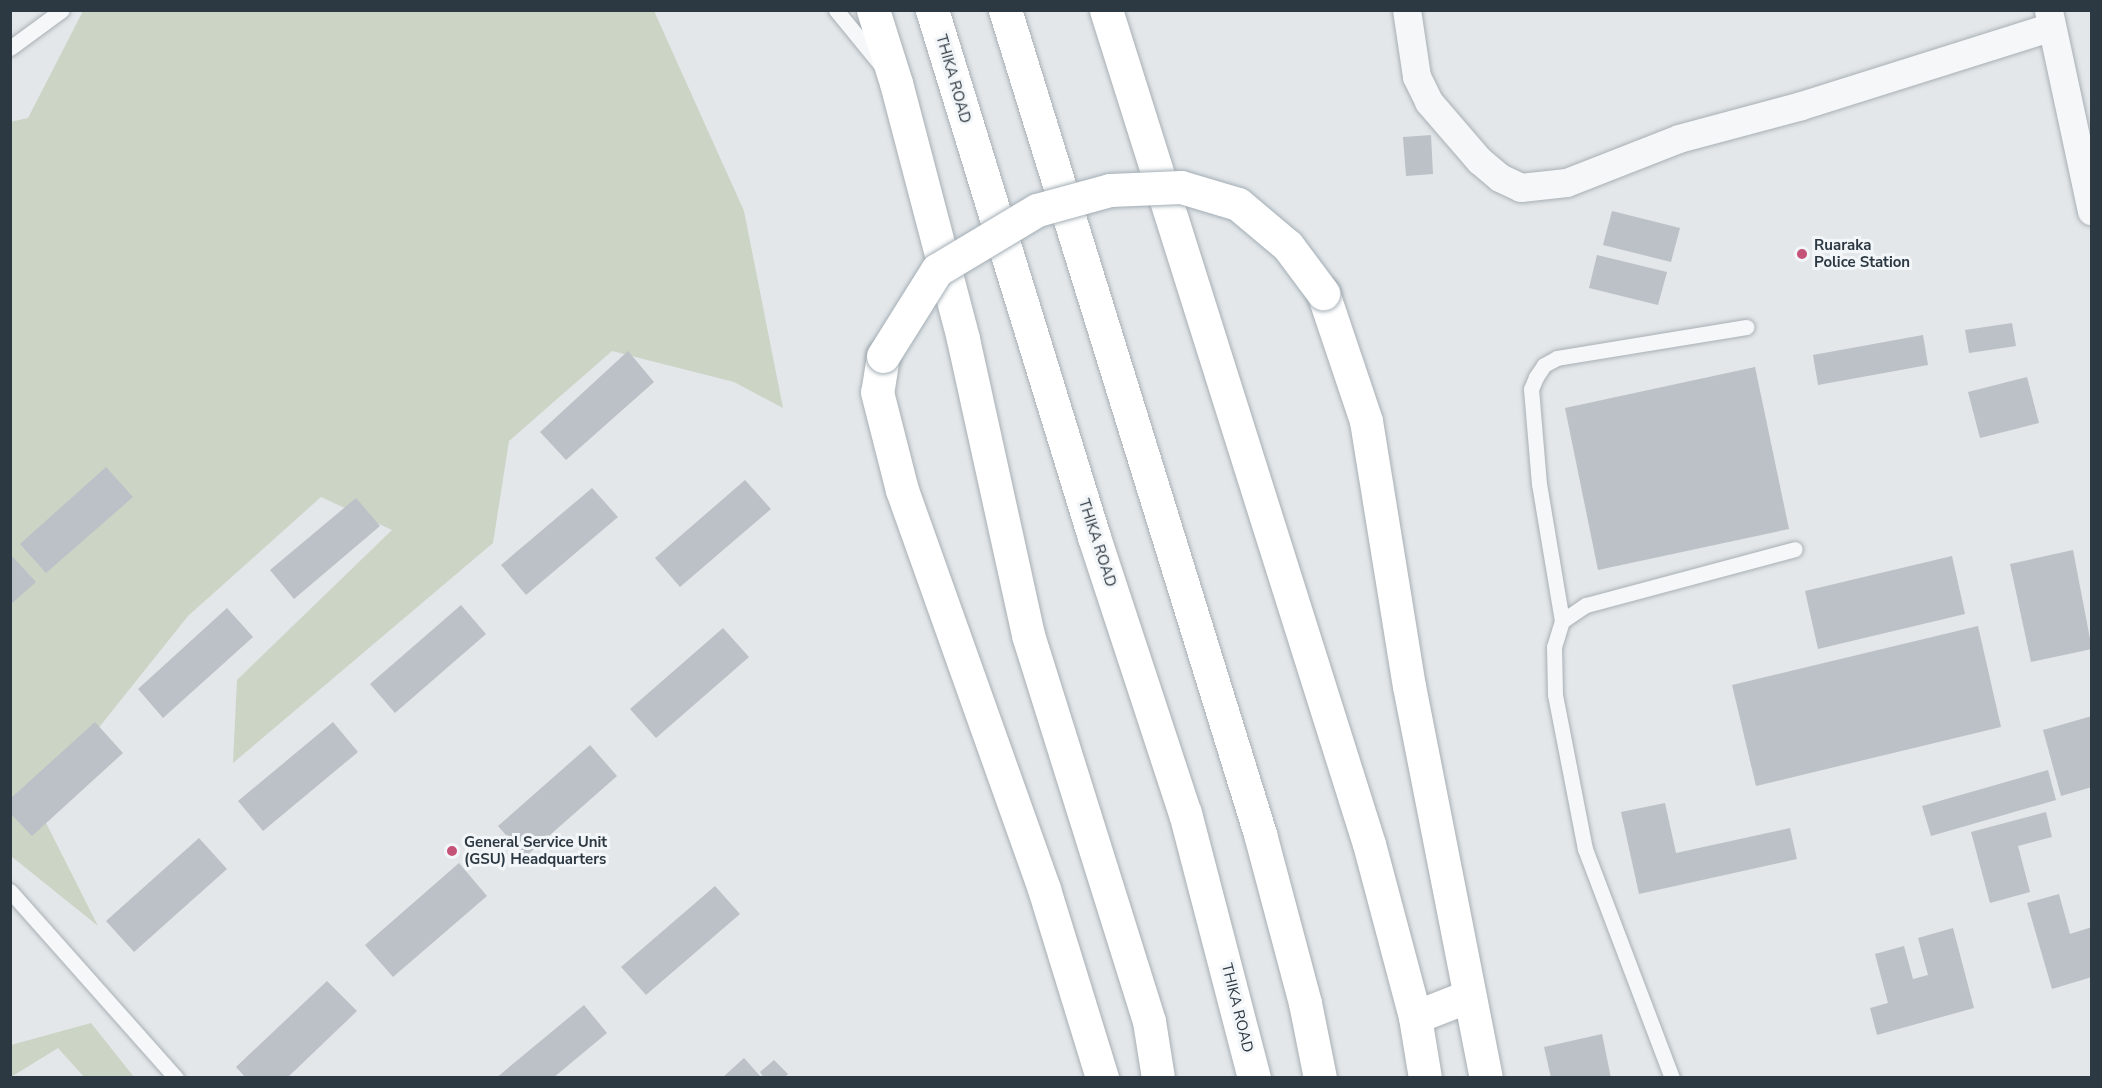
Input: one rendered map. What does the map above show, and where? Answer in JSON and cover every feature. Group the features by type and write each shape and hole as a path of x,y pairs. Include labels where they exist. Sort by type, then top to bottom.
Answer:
{"main road":[{"path":"873,10 896,83 963,339 1028,635 1136,975 1149,1021 1158,1077"},
{"name":"THIKA ROAD","path":"932,10 1094,537 1185,813 1254,1077"},
{"path":"1005,10 1260,834 1305,1003 1320,1077"},
{"path":"1106,10 1369,844 1415,1017 1425,1077"},
{"path":"1102,1077 1044,889 902,490 877,392 883,356 938,270 1037,210 1110,190 1181,187 1238,204 1288,246 1323,293 1366,421 1410,686 1486,1077"},
{"path":"1415,1017 1469,996"}],"street":[{"path":"1407,10 1417,77 1429,102 1480,161 1500,178 1521,188 1567,183 1679,139 1802,106 2049,19 2091,211"}],"lane":[{"path":"10,48 62,10"},
{"path":"836,10 896,83"},
{"path":"1672,1077 1586,849 1555,694 1554,647 1562,621 1539,484 1531,389 1544,365 1557,358 1746,327"},
{"path":"1562,621 1586,605 1795,549"},
{"path":"10,891 176,1077"}],"green space":[{"path":"83,11 654,11 744,211 783,408 734,382 612,351 509,441 493,543 233,763 237,680 392,530 321,497 188,616 37,805 98,926 11,856 10,122 28,118"},
{"path":"91,1023 134,1077 84,1077 58,1048 11,1077 11,1045"}],"building":[{"path":"1431,135 1433,174 1406,176 1403,137"},
{"path":"1612,211 1680,228 1671,262 1603,245"},
{"path":"1597,255 1667,272 1658,305 1589,288"},
{"path":"2012,323 2016,346 1969,353 1965,330"},
{"path":"1923,335 1928,365 1818,385 1813,355"},
{"path":"628,351 654,382 566,460 540,432"},
{"path":"1755,367 1789,529 1598,570 1565,408"},
{"path":"2027,377 2039,423 1980,438 1968,392"},
{"path":"106,467 133,497 46,573 20,544"},
{"path":"745,480 771,509 680,587 655,558"},
{"path":"592,488 618,517 526,595 501,565"},
{"path":"356,498 380,526 294,599 270,570"},
{"path":"2073,550 2092,649 2031,662 2010,564"},
{"path":"10,554 36,582 10,605"},
{"path":"1952,556 1965,614 1818,649 1805,591"},
{"path":"461,605 486,634 395,713 370,684"},
{"path":"227,608 253,637 163,718 138,689"},
{"path":"1978,626 2001,727 1756,786 1732,685"},
{"path":"723,628 749,657 656,738 630,709"},
{"path":"2092,716 2092,787 2061,796 2043,730"},
{"path":"95,722 123,753 32,836 10,813 10,799"},
{"path":"333,722 358,752 263,831 238,801"},
{"path":"590,745 617,776 525,857 498,826"},
{"path":"2048,770 2056,800 1931,836 1922,806"},
{"path":"1665,803 1676,853 1790,828 1797,859 1639,894 1621,812"},
{"path":"2046,812 2052,837 2018,846 2030,892 1990,903 1971,832"},
{"path":"199,838 227,869 134,952 106,921"},
{"path":"459,863 487,896 393,977 365,945"},
{"path":"715,886 740,914 646,995 621,967"},
{"path":"2059,894 2070,934 2092,927 2092,977 2052,989 2027,903"},
{"path":"1953,928 1974,1008 1877,1035 1870,1008 1888,1003 1875,954 1904,946 1913,979 1928,975 1918,938"},
{"path":"327,981 357,1011 287,1078 246,1078 236,1067"},
{"path":"584,1005 607,1033 553,1078 496,1078"},
{"path":"1602,1034 1611,1078 1551,1078 1544,1047"},
{"path":"744,1058 760,1076 722,1078"},
{"path":"774,1060 788,1074 784,1078 764,1078 760,1072"}],"place":[{"name":"Ruaraka Police Station","path":"1802,254"},
{"name":"General Service Unit (GSU) Headquarters","path":"452,851"}]}
